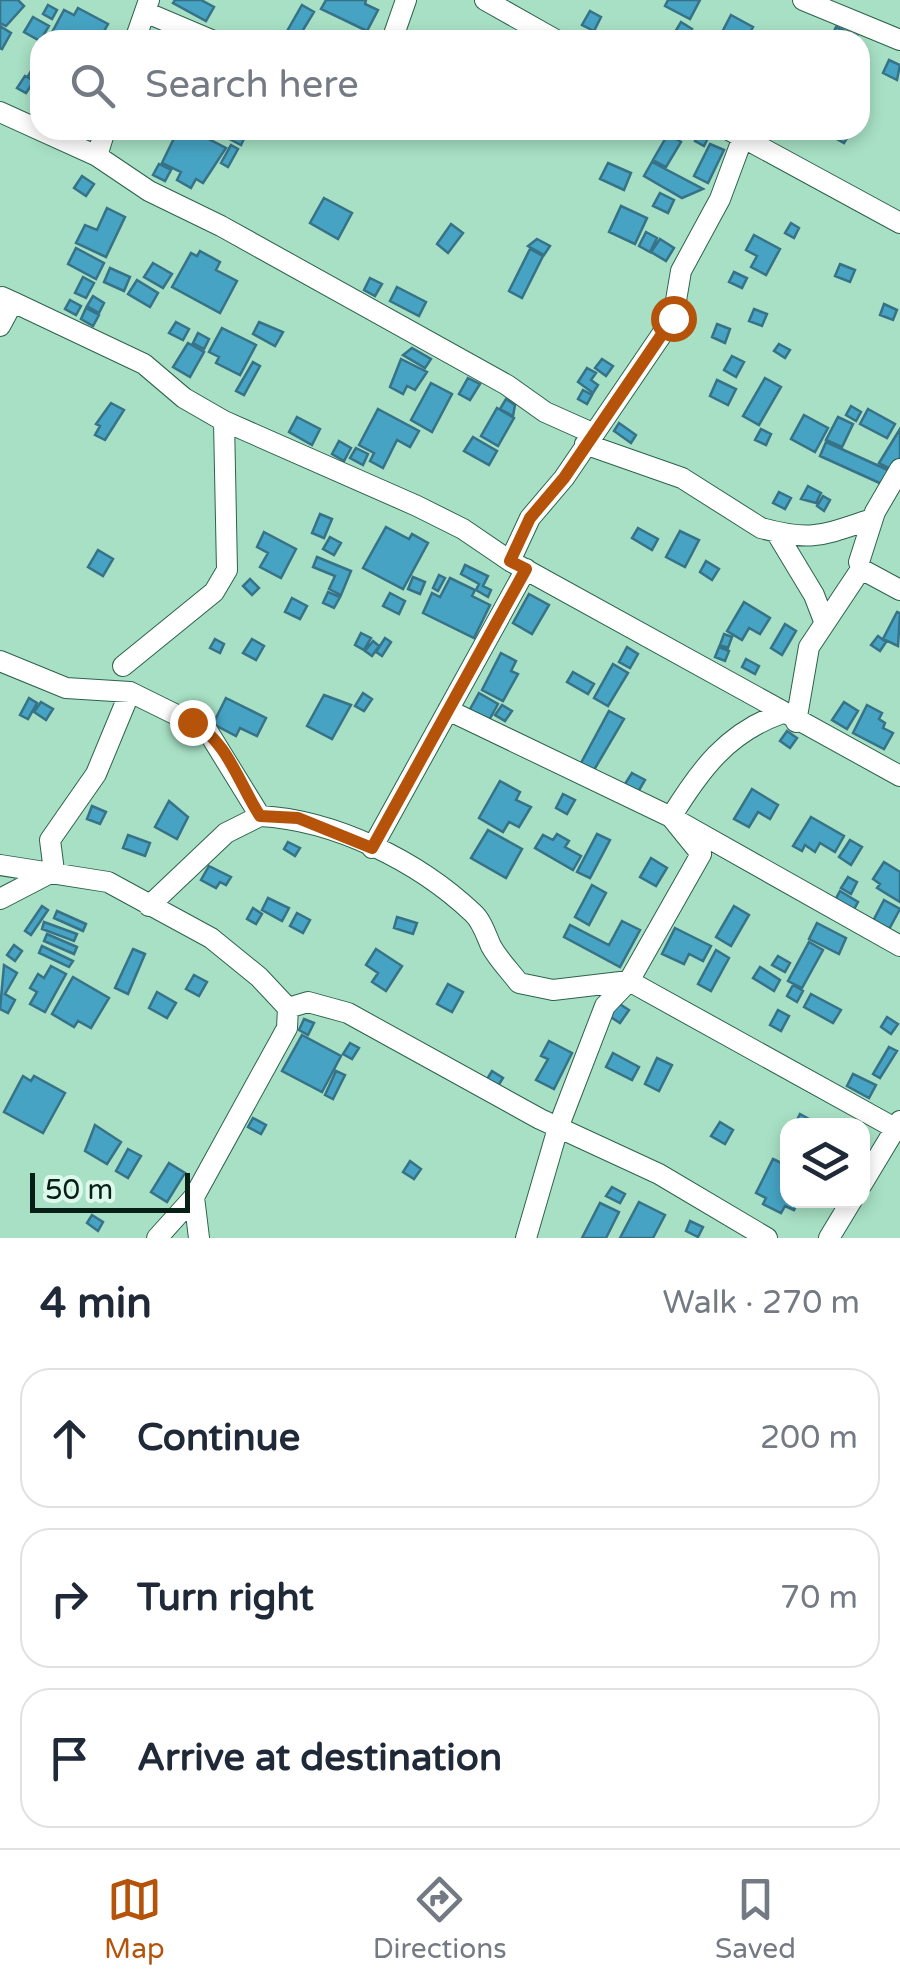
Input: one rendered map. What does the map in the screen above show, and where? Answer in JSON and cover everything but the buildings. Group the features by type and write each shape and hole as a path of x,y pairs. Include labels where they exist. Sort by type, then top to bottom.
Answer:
{"street":[{"path":"396,30 406,0"},
{"path":"485,0 538,30"},
{"path":"803,0 900,40"},
{"path":"139,30 146,4 194,30"},
{"path":"0,112 30,126"},
{"path":"62,140 97,156 149,192 238,235 588,438 682,478 761,528 805,540 872,519"},
{"path":"97,156 103,140"},
{"path":"372,848 448,710 518,565 530,518 564,478 673,318 680,271 720,199 735,140"},
{"path":"747,140 900,223"},
{"path":"0,326 6,299 144,364 184,398 224,421 463,529 518,565 788,718 900,776"},
{"path":"122,666 214,592 227,570 224,421"},
{"path":"788,718 809,647 861,569 861,552 872,519 900,470"},
{"path":"776,532 814,595 824,621"},
{"path":"861,569 900,590"},
{"path":"0,661 66,688 130,692 207,730 260,816"},
{"path":"54,871 50,840 96,774 130,692"},
{"path":"448,710 671,817 900,946"},
{"path":"671,817 714,755 750,725 788,718"},
{"path":"148,906 226,833 260,816 298,818 372,848 419,873 476,915 493,950 519,983 554,990 630,981 899,1127 870,1172"},
{"path":"526,1238 558,1128 604,1006 630,981 701,854 671,817"},
{"path":"0,865 108,882 234,954 288,1008 287,1028 194,1197 157,1238"},
{"path":"0,899 54,871"},
{"path":"288,1008 308,1002 348,1014 558,1128 659,1174 767,1238"},
{"path":"194,1197 199,1238"},
{"path":"829,1238 847,1208"}],"route":[{"path":"192,722 207,730 221,748 260,816 298,818 372,848 526,569 510,561 530,518 564,478 673,318"}]}
